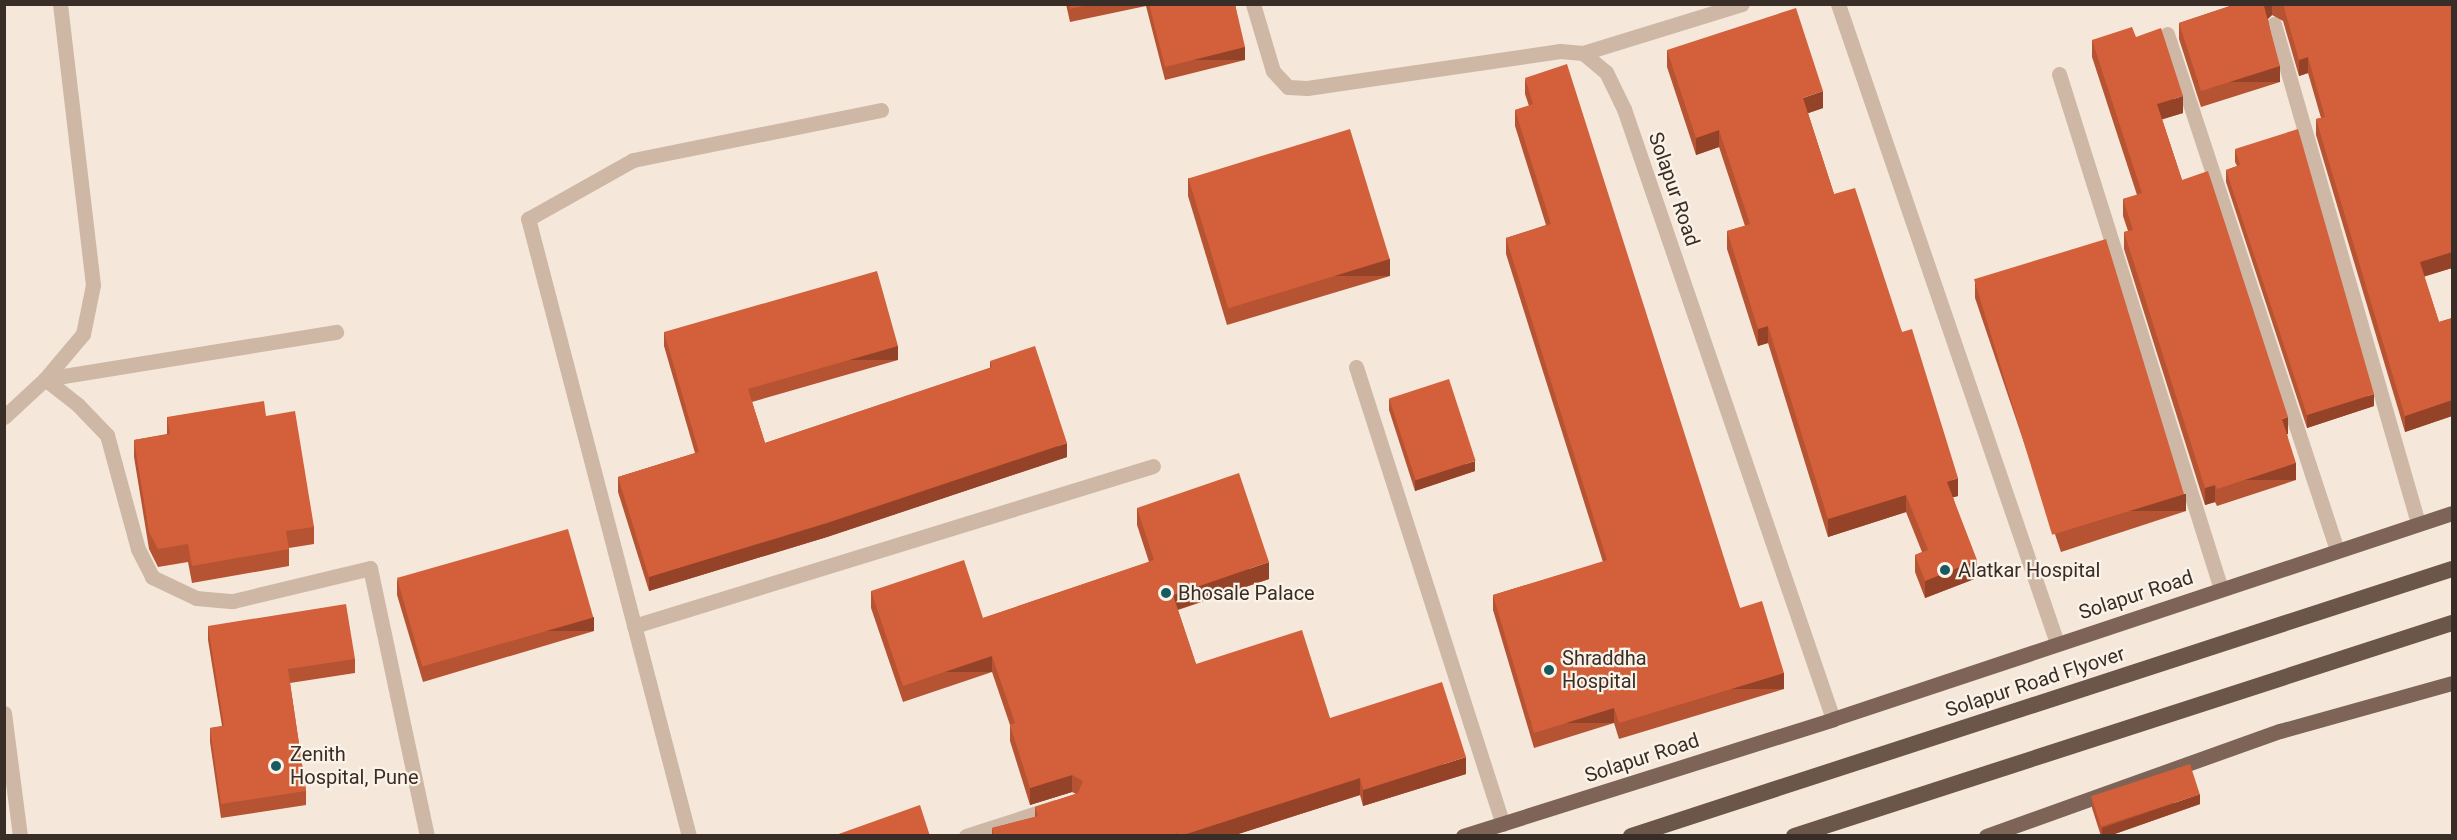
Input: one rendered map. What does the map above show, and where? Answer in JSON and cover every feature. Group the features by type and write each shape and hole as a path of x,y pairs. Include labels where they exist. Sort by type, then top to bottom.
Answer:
{"highway":[{"name":"Solapur Road Flyover","path":"1631,836 2452,569"},
{"path":"1794,836 2452,623"}],"main road":[{"name":"Solapur Road","path":"1463,836 1833,719 2452,513"},
{"path":"1986,836 2280,731 2452,684"}],"street":[{"path":"4,417 45,379 83,334 93,285 60,4"},
{"path":"1253,4 1273,71 1288,87 1307,88 1560,51 1582,53 1742,4"},
{"path":"1838,4 2057,643"},
{"path":"2274,24 2418,523"},
{"path":"2167,34 2337,550"},
{"name":"Solapur Road","path":"1582,53 1606,72 1624,109 1833,719"},
{"path":"2059,74 2221,589"},
{"path":"688,836 528,219 633,160 881,110"},
{"path":"45,379 336,332"},
{"path":"1356,367 1503,824"},
{"path":"45,379 78,405 107,435 138,549 152,577 196,598 233,601 370,568 427,836"},
{"path":"634,626 1153,466"},
{"path":"4,713 20,836"},
{"path":"966,836 1074,801"}],"building":[{"path":"1069,4 1092,4 1070,9"},
{"path":"1149,4 1235,4 1245,47 1165,67"},
{"path":"2236,4 2266,4 2264,6 2280,66 2201,91 2179,23"},
{"path":"2283,4 2452,4 2452,252 2420,262 2439,322 2452,318 2452,400 2405,416 2316,119 2325,117 2308,57 2299,60"},
{"path":"1796,8 1823,91 1803,98 1834,194 1855,188 1902,332 1912,329 1958,478 1947,482 1977,560 1925,581 1915,555 1928,550 1906,495 1828,519 1768,326 1758,329 1727,231 1750,224 1719,130 1696,138 1667,50"},
{"path":"2132,27 2136,37 2161,28 2183,96 2157,104 2182,180 2208,171 2288,417 2282,419 2296,463 2217,489 2215,485 2205,488 2124,232 2133,230 2123,199 2142,193 2092,40"},
{"path":"1567,64 1740,608 1762,601 1784,673 1619,723 1614,708 1534,733 1493,595 1607,560 1506,238 1551,224 1515,110 1533,104 1525,78"},
{"path":"1350,129 1390,259 1228,308 1188,178"},
{"path":"2298,129 2374,394 2307,415 2226,170 2240,165 2235,149"},
{"path":"2106,239 2184,494 2052,535 1974,279"},
{"path":"877,271 898,346 748,389 765,443 992,367 990,361 1035,346 1067,443 827,523 649,577 618,477 699,452 664,332"},
{"path":"1449,379 1476,461 1416,480 1389,398"},
{"path":"264,401 266,416 295,411 314,527 286,531 289,549 192,566 188,544 158,549 149,532 134,440 170,434 167,417"},
{"path":"1239,473 1269,562 1173,595 1196,664 1302,630 1330,718 1442,682 1466,757 1363,790 1360,778 1180,836 1177,833 1169,836 994,836 992,828 1038,816 1035,807 1078,793 1083,781 1072,775 1030,788 1010,725 1015,723 992,656 903,686 871,591 964,560 983,618 1154,560 1137,508"},
{"path":"568,529 593,617 422,666 397,578"},
{"path":"346,604 355,659 288,669 306,791 221,804 210,728 224,726 208,626"},
{"path":"2190,764 2200,794 2101,827 2091,796"},
{"path":"920,805 930,836 833,836"}],"place":[{"name":"Alatkar Hospital","path":"1945,570"},
{"name":"Bhosale Palace","path":"1166,593"},
{"name":"Shraddha Hospital","path":"1549,670"},
{"name":"Zenith Hospital, Pune","path":"276,766"}]}
